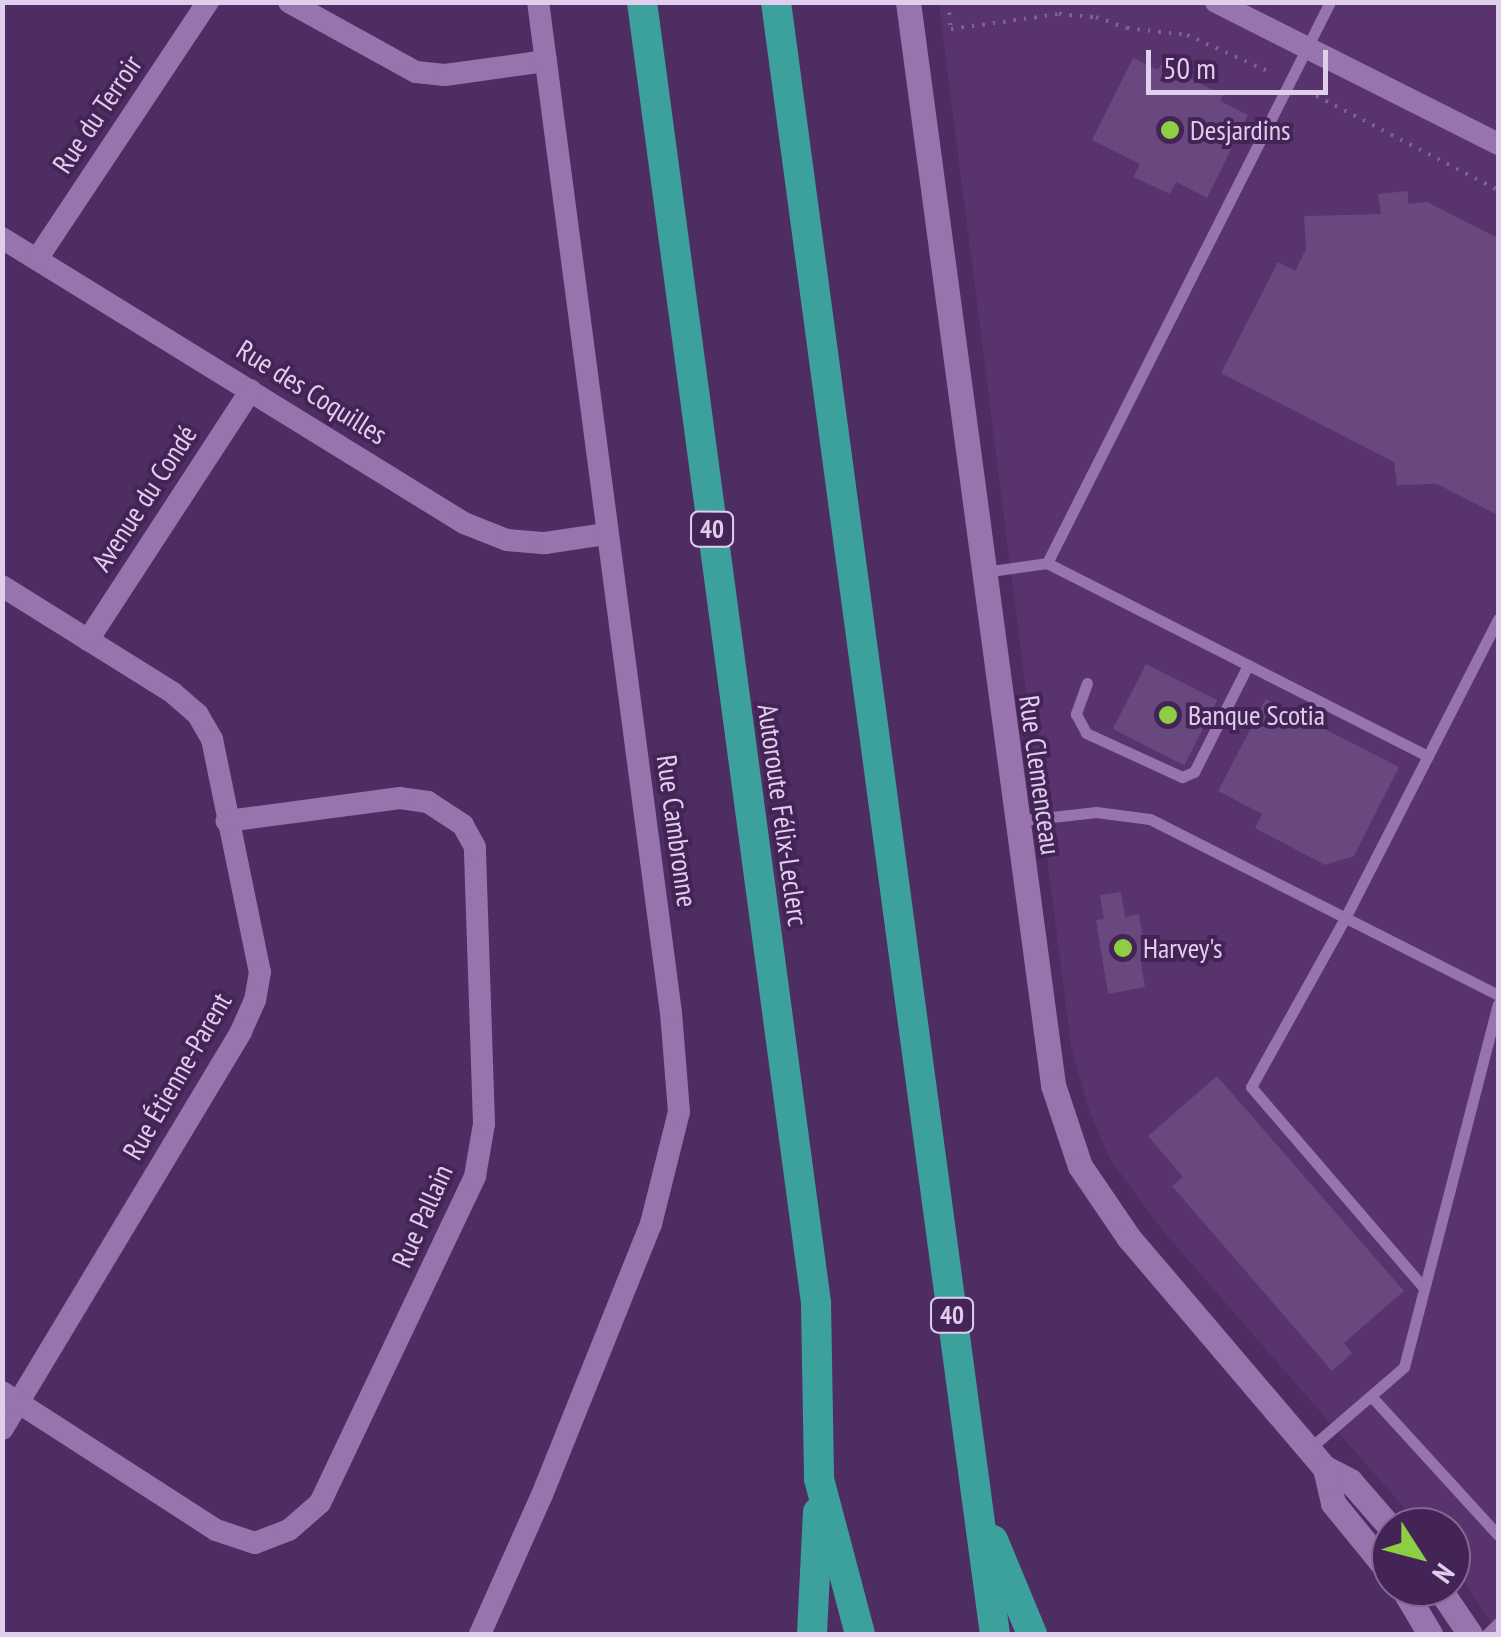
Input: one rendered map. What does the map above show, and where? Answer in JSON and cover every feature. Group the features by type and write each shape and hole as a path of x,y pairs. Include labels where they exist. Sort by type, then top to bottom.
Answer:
{"highway":[{"name":"Autoroute Félix-Leclerc","path":"642,2 816,1303 820,1478 860,1634"},
{"name":"40","path":"776,2 995,1634"},
{"path":"812,1634 820,1478"},
{"path":"978,1503 1032,1634"}],"street":[{"name":"Rue du Terroir","path":"37,259 208,2"},
{"path":"289,2 416,72 444,75 546,61"},
{"name":"Rue Cambronne","path":"480,1634 542,1496 651,1224 679,1112 672,1014 538,2"},
{"name":"Rue Clemenceau","path":"908,2 1053,1084 1080,1166 1129,1238 1317,1459 1350,1480 1373,1507"},
{"path":"1216,2 1498,144"},
{"name":"Rue des Coquilles","path":"2,238 464,522 508,540 545,543 606,534"},
{"name":"Avenue du Condé","path":"88,640 252,390"},
{"name":"Rue Étienne-Parent","path":"2,586 174,693 198,715 212,738 260,972 256,1000 241,1032 11,1398 2,1429"},
{"name":"Rue Pallain","path":"11,1398 216,1530 255,1543 289,1530 320,1503 475,1176 484,1124 476,848 463,825 428,802 400,798 227,822"},
{"name":"Rue Clemenceau","path":"1317,1459 1333,1502 1371,1549"},
{"path":"1414,1607 1430,1634"},
{"path":"1452,1607 1470,1634"}],"lane":[{"path":"1047,563 1330,2"},
{"path":"983,572 1047,563 1428,756"},
{"path":"1424,1288 1251,1087 1346,918 1498,618"},
{"path":"1087,683 1076,714 1086,733 1182,777 1194,772 1248,665"},
{"path":"1016,821 1096,812 1150,819 1498,994"},
{"path":"1317,1459 1371,1396 1404,1368 1498,1004"},
{"path":"1371,1396 1498,1535"},
{"path":"1487,1634 1498,1623"}],"path":[{"path":"948,2 951,29 1059,14 1096,17 1127,28 1186,34 1290,82 1498,190"}],"shaded area":[{"path":"939,3 1498,3 1498,1634 1471,1593 1471,1507 1404,1507 1162,1230 1110,1159 1089,1110 1071,1047"}],"building":[{"path":"1133,58 1158,70 1161,64 1223,95 1220,101 1248,115 1207,198 1176,182 1170,194 1133,177 1140,164 1092,140"},
{"path":"1408,191 1408,204 1427,202 1498,238 1498,515 1437,484 1397,485 1394,462 1221,373 1278,262 1295,271 1306,249 1304,216 1381,214 1378,194"},
{"path":"1146,664 1217,700 1184,765 1113,729"},
{"path":"1266,699 1399,767 1354,856 1325,865 1255,828 1262,814 1218,791"},
{"path":"1121,892 1125,917 1139,914 1147,962 1141,963 1145,987 1108,994 1096,920 1104,919 1100,895"},
{"path":"1217,1076 1404,1291 1344,1343 1352,1353 1332,1371 1172,1186 1183,1177 1148,1136"}],"place":[{"name":"Desjardins","path":"1170,130"},
{"name":"Banque Scotia","path":"1168,715"},
{"name":"Harvey's","path":"1123,948"}]}
